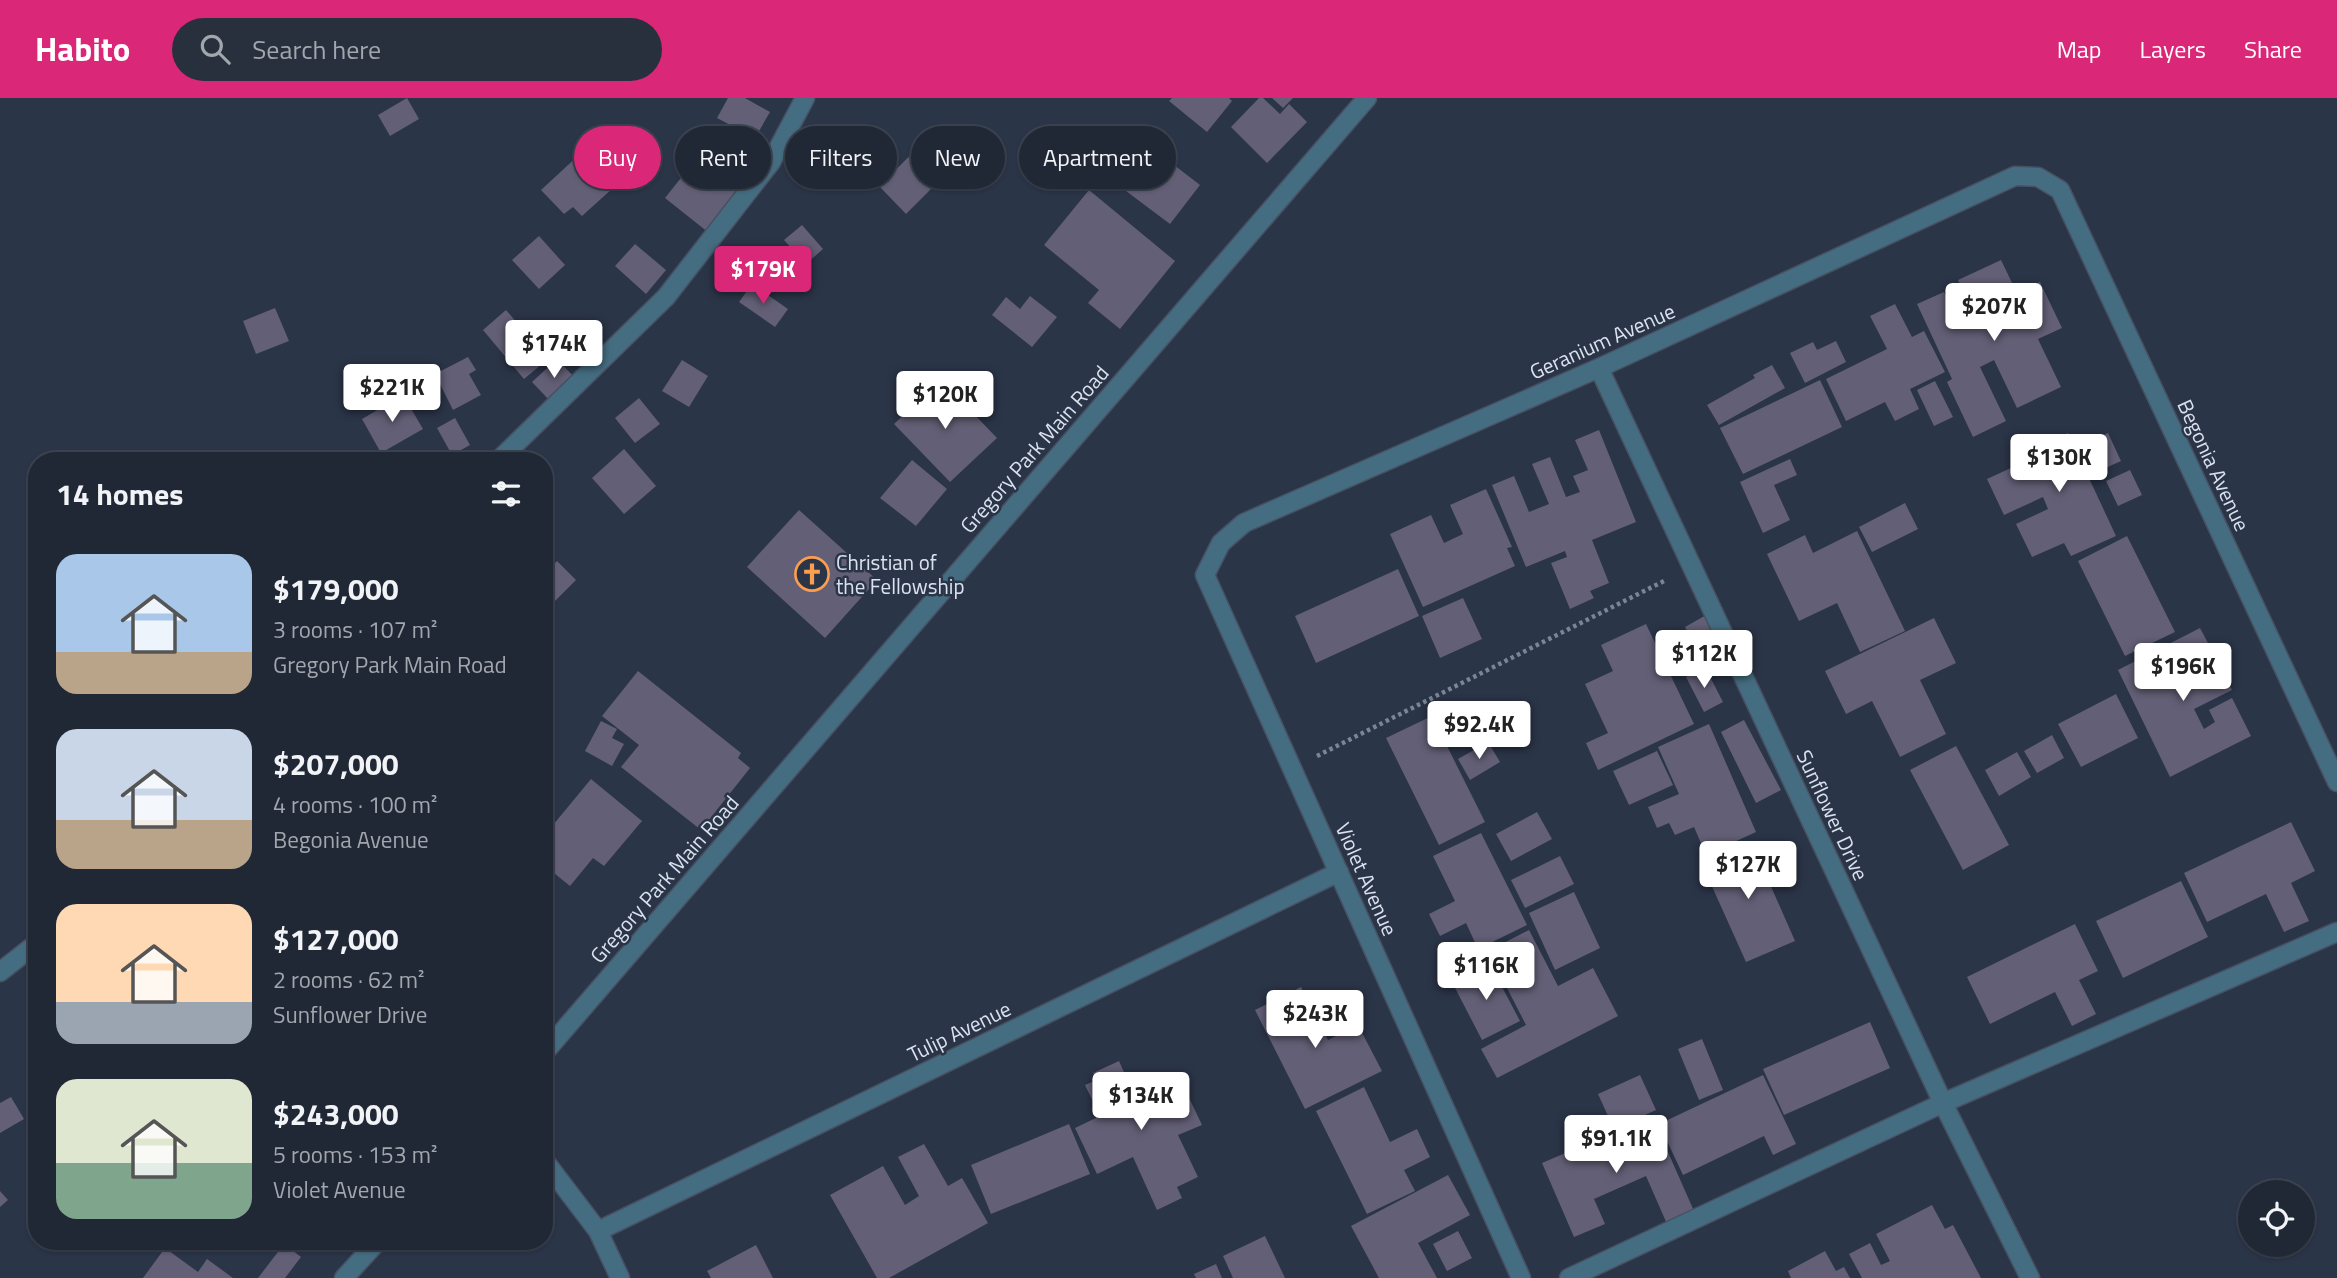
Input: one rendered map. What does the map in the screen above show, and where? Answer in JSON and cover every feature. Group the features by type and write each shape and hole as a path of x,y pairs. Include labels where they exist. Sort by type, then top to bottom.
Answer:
{"street":[{"path":"507,452 666,297 771,162 805,98"},
{"name":"Gregory Park Main Road","path":"553,1044 1367,98"},
{"name":"Geranium Avenue","path":"1205,575 1221,543 1244,523 1599,369 2015,176 2038,177"},
{"name":"Begonia Avenue","path":"2038,177 2060,190 2337,782"},
{"name":"Sunflower Drive","path":"1599,369 1943,1103 2030,1278"},
{"name":"Violet Avenue","path":"1205,575 1521,1278"},
{"name":"Tulip Avenue","path":"598,1231 1339,872"},
{"path":"1569,1278 1943,1103 2337,932"},
{"path":"0,972 28,950"},
{"path":"553,1172 598,1231 620,1278"},
{"path":"344,1278 370,1250"}],"path":[{"path":"1292,769 1692,567"}],"building":[{"path":"407,98 419,119 390,136 378,115"},
{"path":"728,98 745,98 770,112 762,126 732,126 717,118"},
{"path":"1172,98 1229,98 1232,101 1207,132 1169,101"},
{"path":"1259,98 1263,98 1280,114 1289,104 1307,122 1267,163 1231,127"},
{"path":"1272,98 1293,98 1283,108"},
{"path":"911,155 911,189 931,189 906,214 882,189 897,189 897,168"},
{"path":"574,159 574,189 612,189 582,216 573,207 564,214 541,190"},
{"path":"1176,166 1200,185 1170,224 1123,189 1176,189"},
{"path":"675,185 675,189 744,189 709,233 665,198"},
{"path":"1089,190 1175,261 1120,329 1088,303 1099,290 1044,245"},
{"path":"802,225 823,249 806,264 784,240"},
{"path":"539,236 565,265 539,289 512,260"},
{"path":"635,244 666,270 646,294 615,266"},
{"path":"2001,260 2017,293 2040,282 2062,328 2038,339 2061,387 2017,408 1994,360 1980,367 2006,421 1973,437 1947,382 1952,379 1917,304 1944,292 1957,320 1973,313 1958,280"},
{"path":"752,284 788,309 775,327 739,302"},
{"path":"1030,296 1057,317 1032,347 992,315 1006,297 1020,309"},
{"path":"1895,304 1912,337 1924,331 1945,372 1910,389 1919,409 1895,421 1885,402 1846,421 1826,379 1887,349 1870,316"},
{"path":"275,308 289,341 256,354 243,321"},
{"path":"506,310 548,359 524,379 483,330"},
{"path":"1836,341 1846,362 1805,383 1790,353 1813,342 1817,350"},
{"path":"468,357 476,370 469,374 481,395 453,410 435,374"},
{"path":"557,359 575,378 550,401 532,382"},
{"path":"682,360 708,376 689,407 662,391"},
{"path":"1772,365 1785,388 1719,425 1707,405 1755,378 1753,375"},
{"path":"941,380 997,438 950,482 894,424"},
{"path":"1820,380 1842,427 1743,474 1720,428"},
{"path":"1935,381 1953,417 1934,426 1917,390"},
{"path":"403,395 423,429 380,452 362,419"},
{"path":"639,398 660,424 635,443 615,418"},
{"path":"455,418 470,445 457,452 450,452 437,428"},
{"path":"1599,430 1636,522 1592,540 1609,583 1590,591 1594,598 1570,609 1551,563 1567,557 1565,551 1526,567 1492,485 1514,476 1529,512 1549,504 1532,464 1550,457 1566,497 1580,492 1573,476 1588,470 1575,440"},
{"path":"2068,433 2076,449 2108,433 2121,461 2088,476 2116,536 2071,556 2064,543 2032,557 2016,524 2048,509 2043,497 2004,515 1987,479 2026,461 2023,454"},
{"path":"624,449 656,486 624,514 592,478"},
{"path":"1790,459 1797,475 1774,485 1790,520 1763,533 1740,482"},
{"path":"912,460 947,489 916,526 880,498"},
{"path":"2130,470 2142,495 2118,506 2106,481"},
{"path":"1486,489 1512,547 1507,548 1515,566 1423,607 1390,534 1431,515 1444,543 1463,534 1450,505"},
{"path":"1905,503 1918,529 1872,552 1859,527"},
{"name":"Christian of the Fellowship","path":"799,510 877,580 825,638 747,567"},
{"path":"1857,531 1905,631 1860,652 1837,603 1799,621 1767,554 1805,535 1813,553"},
{"path":"2127,536 2175,632 2125,656 2078,561"},
{"path":"557,561 576,580 553,603 553,565"},
{"path":"1398,569 1419,616 1316,663 1295,616"},
{"path":"1463,598 1482,639 1440,658 1422,616"},
{"path":"1708,614 1719,636 1696,648 1685,627"},
{"path":"1934,618 1956,663 1920,680 1946,734 1900,757 1872,701 1846,714 1825,671"},
{"path":"1646,624 1694,724 1598,770 1586,743 1608,733 1585,684 1613,671 1601,645"},
{"path":"2200,628 2217,660 2179,680 2185,691 2222,672 2232,690 2194,709 2204,729 2215,722 2209,710 2232,698 2251,736 2170,777 2118,670"},
{"path":"1681,635 1692,656 1671,668 1660,647"},
{"path":"1705,667 1723,702 1704,712 1686,677"},
{"path":"638,671 741,753 738,758 750,768 701,830 621,767 639,745 602,716"},
{"path":"2116,694 2138,738 2081,767 2058,724"},
{"path":"1432,716 1485,822 1439,845 1386,738"},
{"path":"1744,720 1781,790 1756,803 1721,732"},
{"path":"601,721 617,729 612,738 624,744 612,766 585,751"},
{"path":"1709,724 1756,832 1706,855 1694,827 1675,835 1669,823 1657,828 1648,807 1679,794 1658,747"},
{"path":"2052,735 2064,758 2037,773 2024,751"},
{"path":"1488,742 1500,762 1470,780 1458,759"},
{"path":"1956,746 2009,845 1963,870 1910,770"},
{"path":"1657,751 1673,785 1629,805 1613,771"},
{"path":"2017,752 2031,777 1999,796 1985,770"},
{"path":"591,779 642,821 604,866 593,858 570,886 553,872 553,825"},
{"path":"1537,812 1552,839 1511,861 1496,834"},
{"path":"2291,822 2315,871 2291,883 2309,921 2284,932 2266,894 2207,922 2184,873"},
{"path":"1481,833 1527,925 1478,949 1466,923 1440,936 1429,914 1455,901 1433,856"},
{"path":"1751,841 1795,941 1746,962 1701,862"},
{"path":"1560,856 1574,884 1525,908 1511,880"},
{"path":"2181,881 2208,937 2123,978 2096,921"},
{"path":"1574,892 1600,948 1555,970 1529,913"},
{"path":"2075,924 2098,971 2079,980 2096,1014 2072,1026 2055,992 1990,1024 1967,977"},
{"path":"1529,930 1558,986 1593,968 1618,1016 1497,1078 1481,1049 1526,1025 1488,951"},
{"path":"1490,964 1520,1021 1482,1040 1453,984"},
{"path":"1301,987 1328,1040 1358,1025 1382,1071 1305,1109 1255,1010"},
{"path":"1870,1022 1890,1068 1784,1115 1763,1069"},
{"path":"1702,1039 1723,1090 1699,1100 1678,1049"},
{"path":"1119,1061 1136,1099 1180,1079 1202,1125 1178,1135 1198,1177 1177,1187 1182,1198 1157,1210 1133,1157 1097,1174 1075,1128 1100,1116 1085,1085 1097,1080 1093,1073"},
{"path":"1640,1075 1656,1110 1614,1129 1598,1094"},
{"path":"1763,1075 1796,1144 1773,1155 1764,1136 1683,1175 1659,1124"},
{"path":"1364,1087 1390,1142 1417,1129 1430,1157 1404,1170 1415,1191 1367,1214 1316,1111"},
{"path":"11,1097 24,1119 0,1133 0,1103"},
{"path":"1652,1116 1694,1211 1667,1224 1646,1176 1594,1199 1605,1224 1574,1237 1542,1163"},
{"path":"1069,1124 1090,1174 991,1214 971,1165"},
{"path":"924,1144 948,1186 962,1178 988,1223 889,1278 877,1278 830,1195 883,1166 905,1205 919,1196 898,1157"},
{"path":"1448,1175 1470,1215 1418,1243 1437,1278 1379,1278 1351,1226"},
{"path":"0,1191 8,1200 0,1207"},
{"path":"1932,1205 1945,1229 1953,1225 1981,1278 1862,1278 1849,1254 1870,1243 1881,1265 1890,1261 1876,1234"},
{"path":"1458,1231 1472,1258 1447,1271 1433,1244"},
{"path":"1265,1236 1285,1278 1233,1278 1223,1256"},
{"path":"756,1245 773,1278 711,1278 707,1271"},
{"path":"164,1250 168,1250 198,1272 207,1259 233,1278 143,1278"},
{"path":"279,1250 292,1250 301,1257 285,1278 258,1278"},
{"path":"1825,1251 1836,1271 1844,1267 1850,1278 1791,1278 1788,1271"},
{"path":"1216,1264 1222,1278 1196,1278 1194,1274"}],"place":[{"name":"Christian of the Fellowship","path":"812,574"}]}
